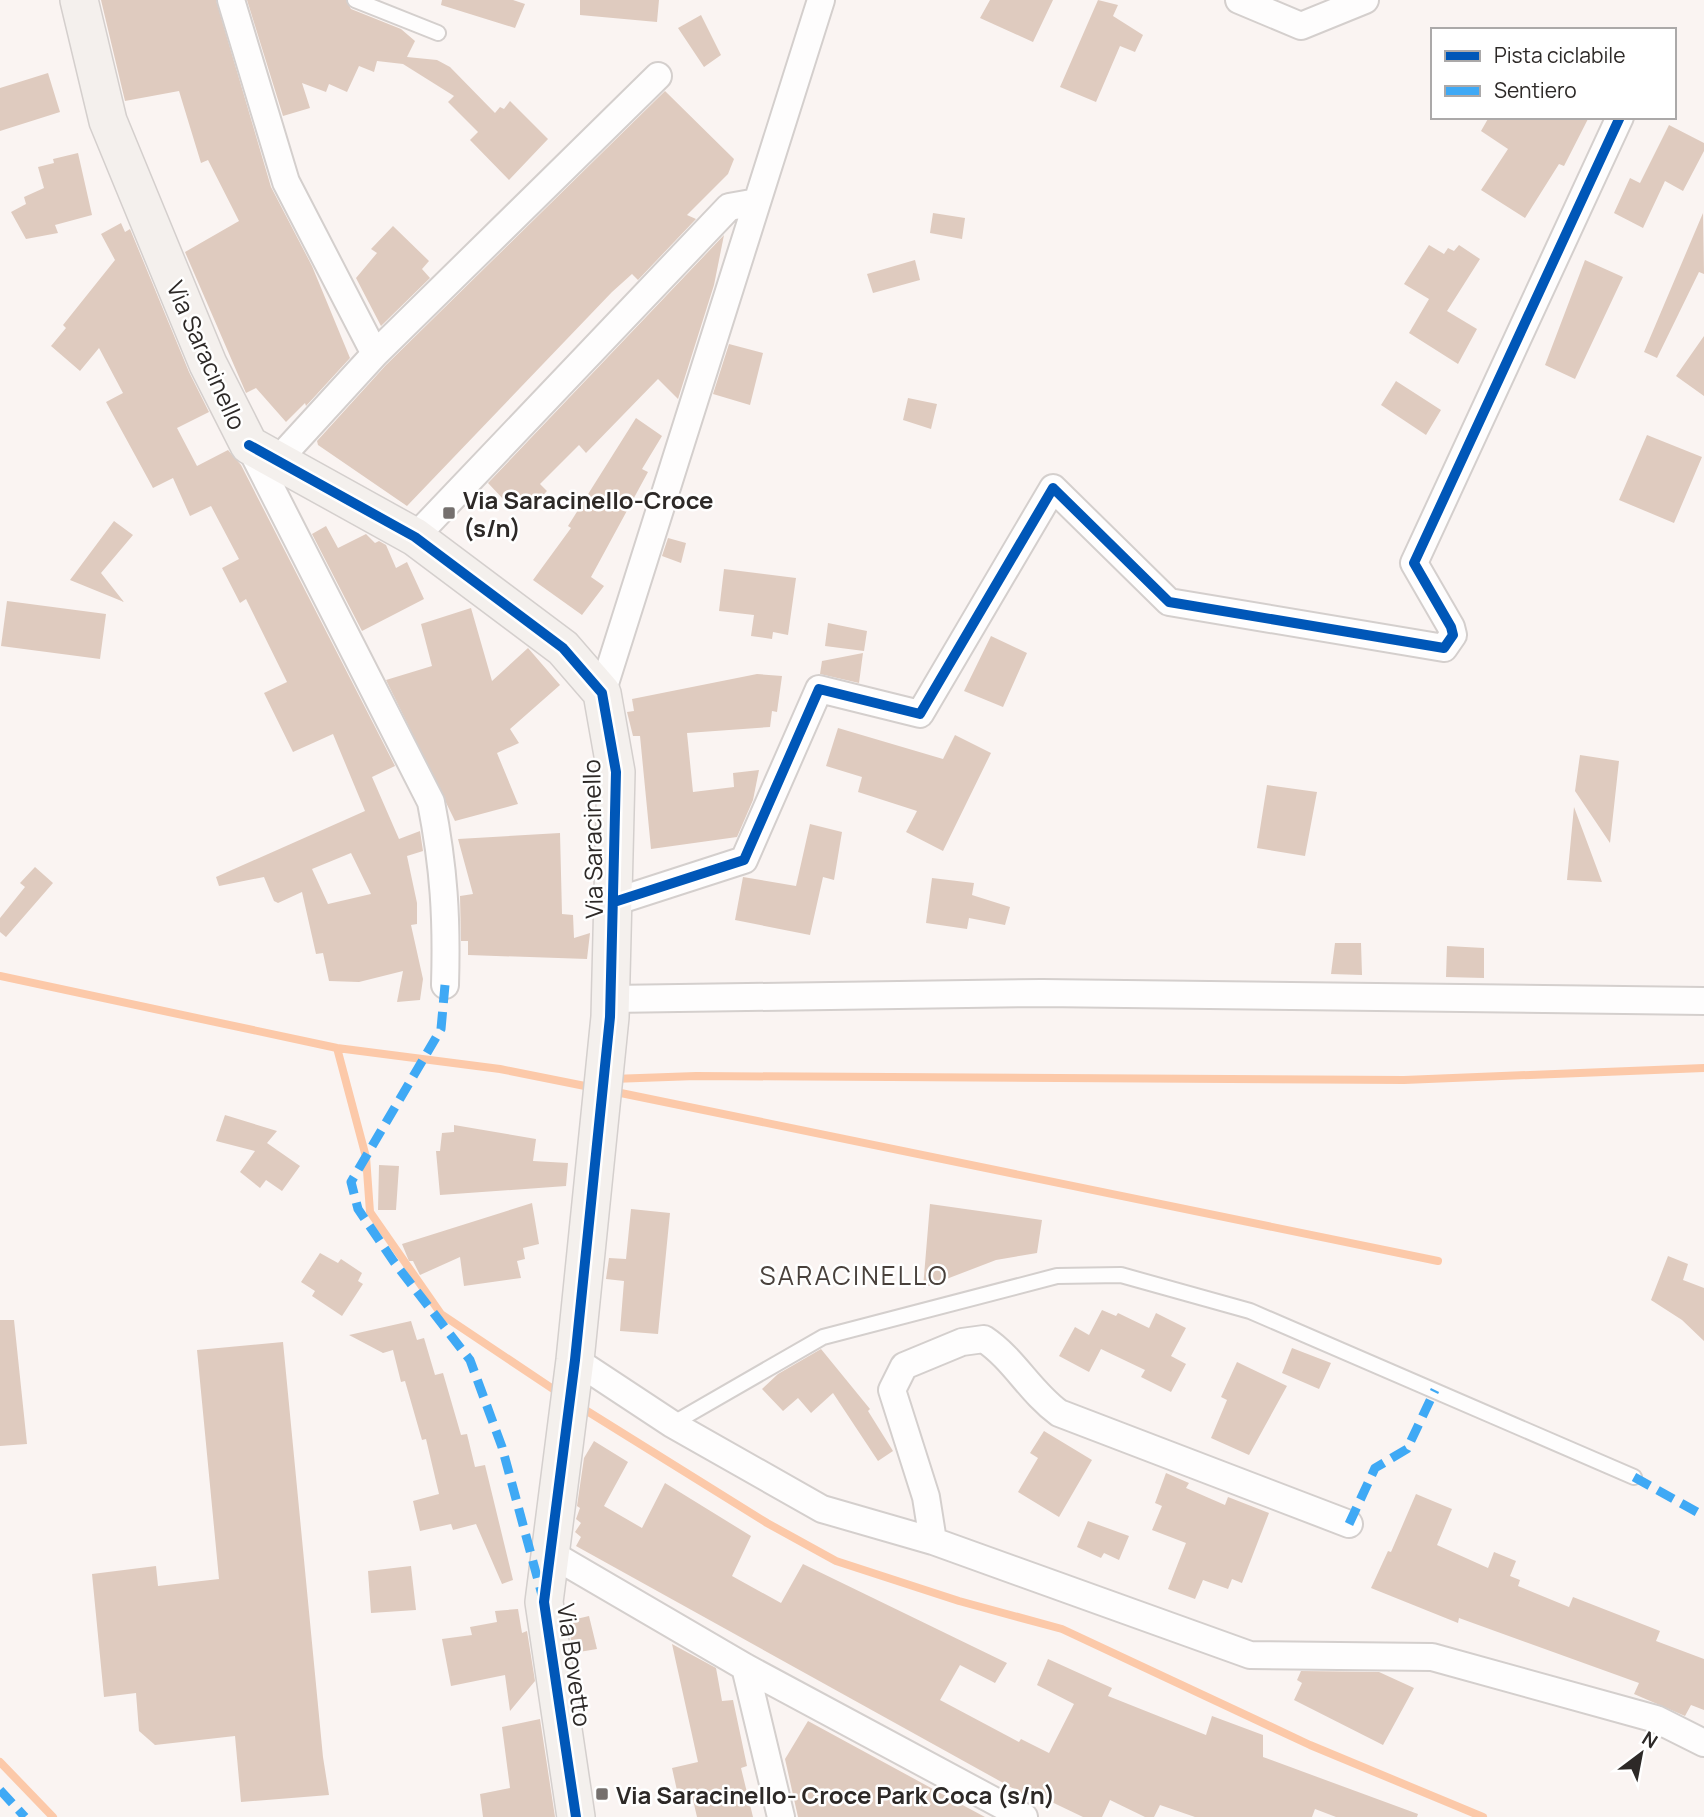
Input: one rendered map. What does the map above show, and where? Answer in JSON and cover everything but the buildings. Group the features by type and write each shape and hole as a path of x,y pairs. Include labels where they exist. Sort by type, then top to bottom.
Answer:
{"street":[{"name":"Via Saracinello","path":"79,0 108,121 208,364 263,453"},
{"path":"231,0 286,182 375,354"},
{"path":"602,693 821,0"},
{"path":"1239,0 1301,26 1365,0"},
{"path":"263,453 375,354 658,76"},
{"path":"614,902 744,860 819,689 920,714 1053,488 1169,602 1444,648 1453,635 1451,627 1414,563 1619,119"},
{"path":"415,537 729,207 757,202"},
{"path":"263,453 415,537 563,648 602,693"},
{"path":"263,453 431,802 443,862 447,911 445,985"},
{"name":"Via Saracinello","path":"565,1435 611,1008 616,772 602,693"},
{"path":"611,1008 1042,993 1704,1001"},
{"path":"933,1541 926,1497 892,1391 904,1366 962,1342 984,1339 1000,1349 1040,1400 1059,1413 1349,1524"},
{"path":"574,1368 822,1509 933,1541 1250,1655 1432,1657 1656,1719 1704,1743"},
{"name":"Via Bovetto","path":"565,1435 548,1552 544,1602 576,1817"},
{"path":"548,1552 745,1667 1024,1817"},
{"path":"745,1667 781,1817"}],"lane":[{"path":"355,0 438,33"},
{"path":"672,1424 823,1337 1057,1276 1121,1276 1250,1311 1634,1477"}],"waterway":[{"path":"0,976 337,1048 500,1069 595,1088"},
{"path":"337,1048 366,1157 370,1212 441,1314 559,1393"},
{"path":"612,1079 696,1076 1404,1080 1704,1068"},
{"path":"611,1091 1438,1261"},
{"path":"579,1406 767,1523 836,1561 959,1601 1062,1629 1310,1745 1483,1817"},
{"path":"0,1762 53,1817"}],"marked path":[{"path":"445,985 441,1029 351,1182 358,1209 394,1262 470,1360 502,1447 542,1595"},
{"path":"1349,1524 1375,1468 1407,1449 1435,1390"},
{"path":"1634,1477 1704,1516"},
{"path":"0,1790 25,1817"}],"cycle path":[{"path":"614,902 744,860 819,689 920,714 1053,488 1169,602 1444,648 1453,635 1451,627 1414,563 1619,119"},
{"path":"249,445 415,537 563,648 602,693 616,772 610,1017 575,1360 544,1602 576,1817"}],"place":[{"name":"Via Saracinello-Croce (s/n)","path":"449,513"},
{"name":"Via Saracinello- Croce Park Coca (s/n)","path":"602,1794"}],"district":[{"name":"SARACINELLO","path":"854,1275"}]}
